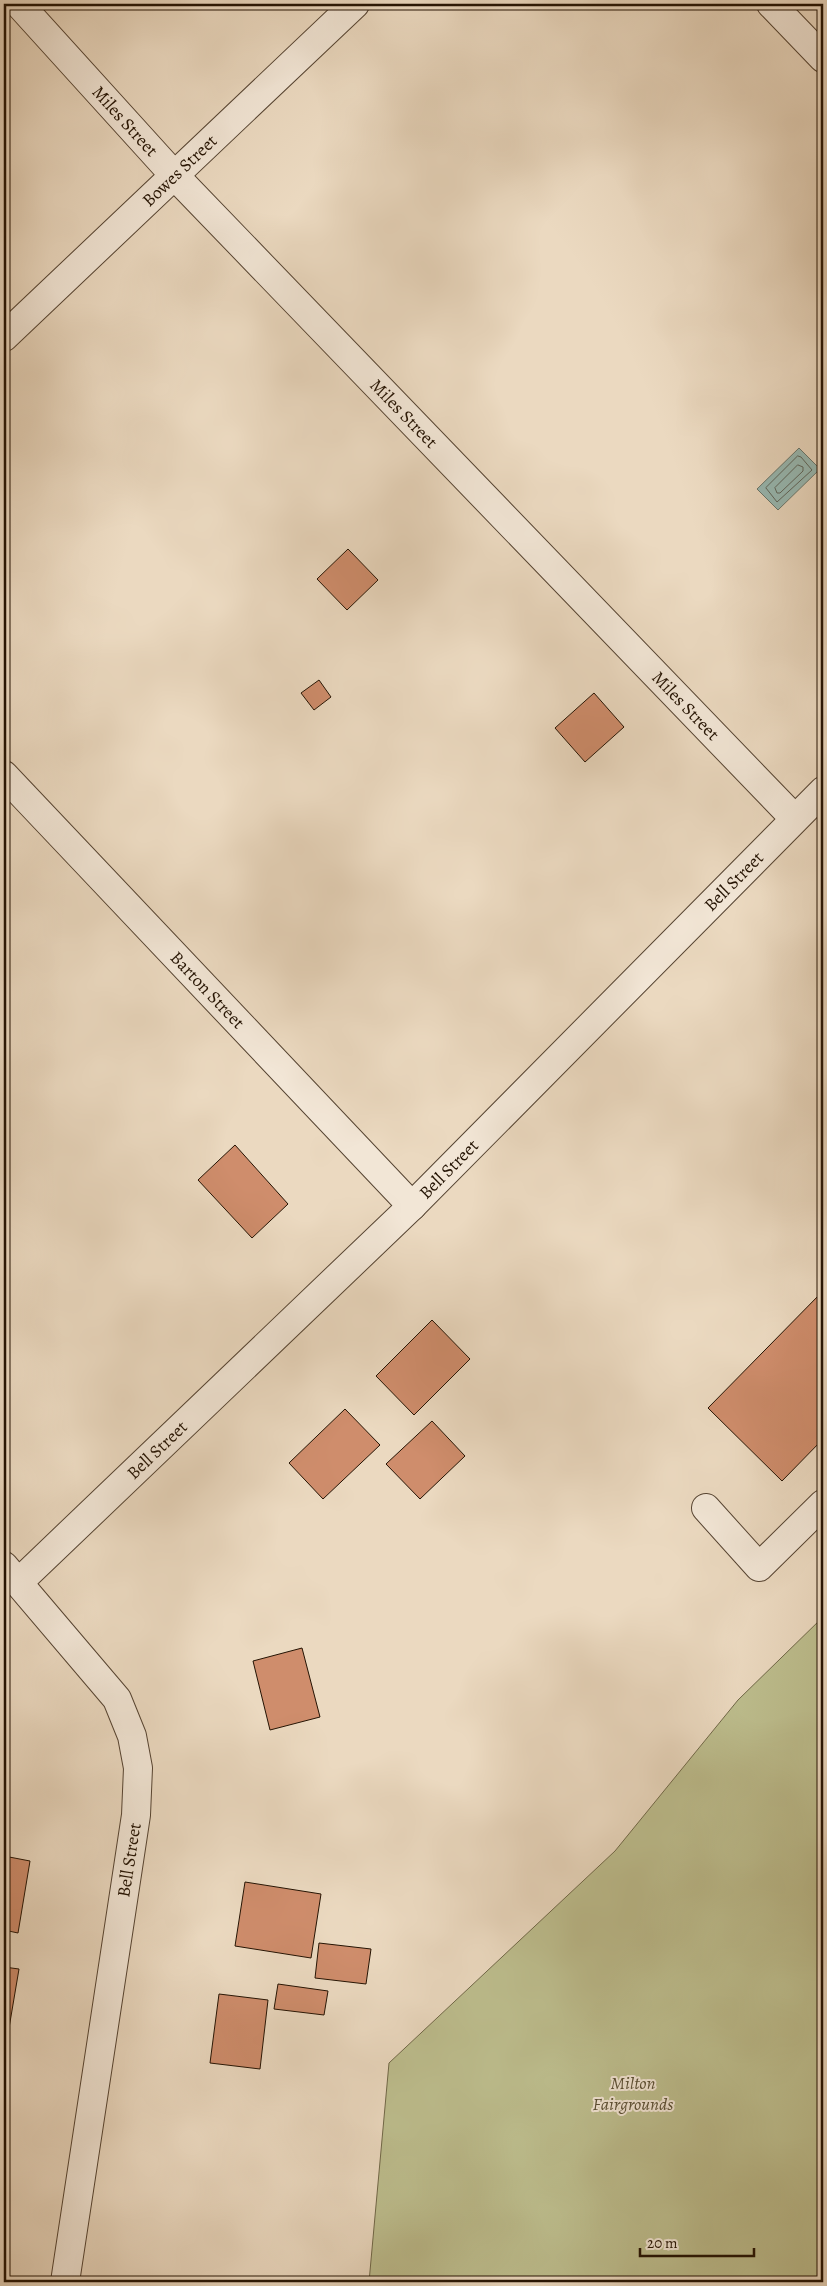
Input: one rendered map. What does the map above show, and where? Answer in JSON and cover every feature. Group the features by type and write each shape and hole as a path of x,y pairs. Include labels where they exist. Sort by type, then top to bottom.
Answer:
{"street":[{"name":"Miles Street","path":"19,4 174,175 794,818"},
{"name":"Bowes Street","path":"4,337 355,4"},
{"path":"771,4 823,58"},
{"name":"Barton Street","path":"4,775 412,1206"},
{"name":"Bell Street","path":"65,2282 136,1815 138,1768 132,1736 117,1698 11,1574 412,1206 794,818 823,791"},
{"path":"706,1508 759,1567 823,1504"}],"green space":[{"name":"Milton Fairgrounds","path":"823,1617 823,2282 369,2282 389,2063 615,1851 738,1700"}],"water":[{"path":"799,448 820,469 778,510 757,489"}],"building":[{"path":"348,549 378,580 347,610 317,579"},
{"path":"319,680 331,697 314,710 301,693"},
{"path":"594,693 624,727 585,762 555,728"},
{"path":"235,1145 288,1204 252,1238 198,1180"},
{"path":"823,1291 823,1439 782,1481 708,1408"},
{"path":"432,1320 470,1359 414,1415 376,1376"},
{"path":"345,1409 380,1445 323,1499 289,1463"},
{"path":"432,1421 465,1456 420,1499 386,1464"},
{"path":"302,1648 320,1717 270,1730 253,1661"},
{"path":"4,1856 30,1861 18,1933 4,1930"},
{"path":"245,1882 321,1894 311,1958 235,1946"},
{"path":"319,1943 371,1949 366,1984 315,1978"},
{"path":"4,1967 19,1969 8,2034 4,2033"},
{"path":"278,1984 328,1991 324,2015 274,2009"},
{"path":"219,1994 268,2000 260,2069 210,2063"}]}
